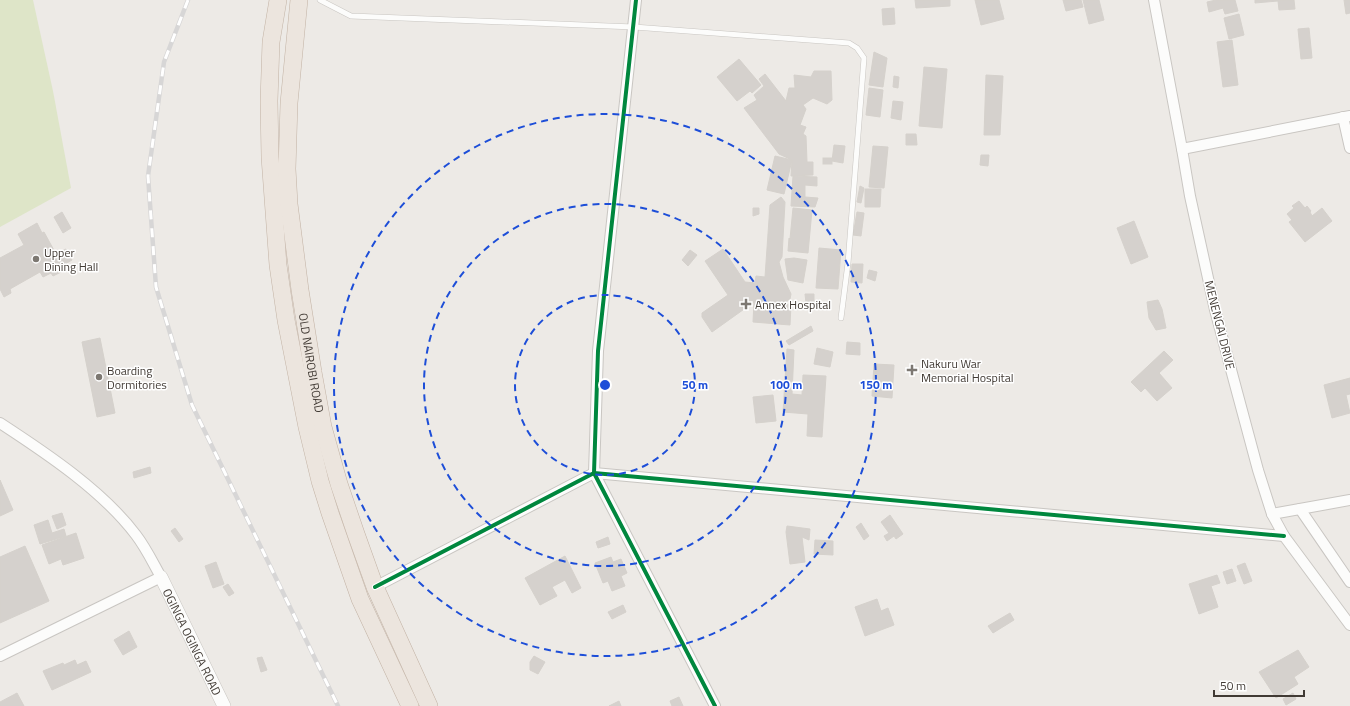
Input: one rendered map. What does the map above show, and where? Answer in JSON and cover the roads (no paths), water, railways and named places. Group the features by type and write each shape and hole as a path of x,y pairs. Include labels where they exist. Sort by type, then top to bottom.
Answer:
{"highway":[{"name":"OLD NAIROBI ROAD","path":"278,0 272,42 269,101 270,157 278,266 287,328 307,427 320,481 330,513 360,599 410,706"},
{"name":"OLD NAIROBI ROAD","path":"299,0 288,103 287,169 290,212 300,290 323,427 339,484 375,586 429,706"}],"street":[{"path":"636,0 598,351 594,473 715,706"},
{"name":"MENENGAI DRIVE","path":"1154,0 1190,196 1215,310 1258,470 1272,514 1284,536 1350,625"},
{"path":"1182,149 1346,116 1350,148"},
{"path":"0,423 39,449 93,490 119,514 137,536 160,577 0,656"},
{"path":"375,586 594,473 1284,536"},
{"path":"1272,514 1350,500"},
{"path":"1300,509 1350,582"},
{"name":"OGINGA OGINGA ROAD","path":"160,577 224,706"}],"lane":[{"path":"320,0 351,16 634,27 850,43 864,58 848,263 842,318"}],"railway":[{"path":"188,0 164,62 148,176 156,287 192,405 338,706"}],"place":[{"name":"Upper Dining Hall","path":"36,259"},
{"name":"Annex Hospital","path":"746,304"},
{"name":"Nakuru War Memorial Hospital","path":"912,370"},
{"name":"Boarding Dormitories","path":"99,377"}]}
